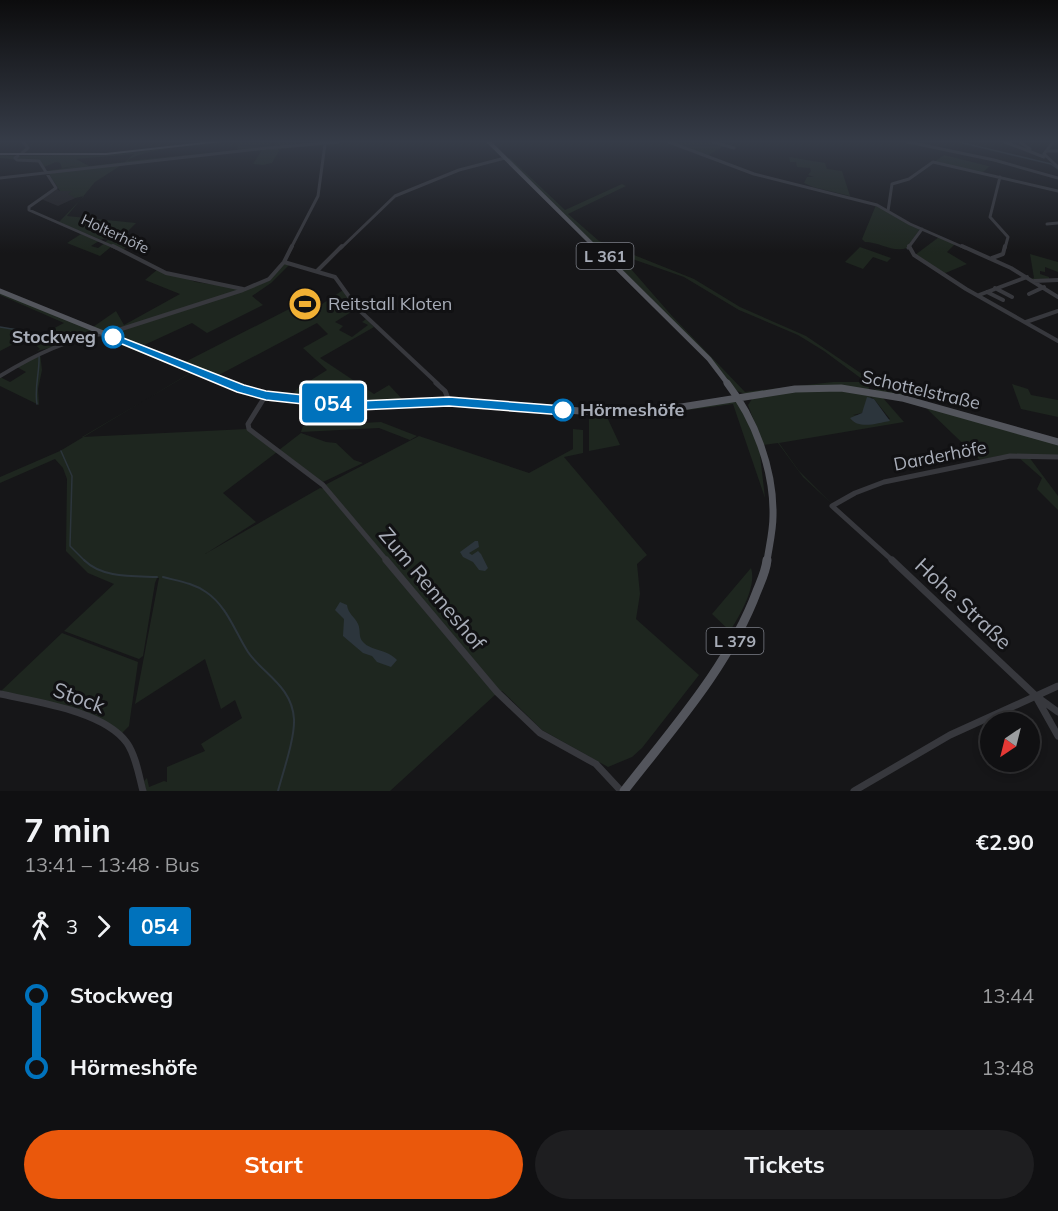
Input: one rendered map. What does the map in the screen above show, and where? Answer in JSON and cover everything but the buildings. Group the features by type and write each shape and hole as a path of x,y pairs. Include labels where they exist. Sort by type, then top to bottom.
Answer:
{"main road":[{"name":"L 361","path":"526,179 697,346 738,397"},
{"path":"0,291 241,389 266,395 363,406 449,401 624,414 738,397"},
{"path":"719,401 729,397 730,394 725,380"},
{"name":"Schottelstraße","path":"738,397 823,387 869,391 1058,442"},
{"path":"747,413 748,400 761,394"},
{"name":"L 379","path":"622,791 726,654 748,616 762,583 772,534 772,494 764,453 738,397"}],"street":[{"name":"Holterhöfe","path":"50,179 56,188 29,207 30,210 112,246 166,273 246,289"},
{"path":"0,376 37,353 106,334 268,280 284,262 318,193 320,179"},
{"path":"318,271 395,196 437,179"},
{"path":"775,179 864,200 922,229 992,258 1028,277 1058,297"},
{"path":"888,211 892,183 909,179"},
{"path":"992,258 1003,253 1008,237 990,217 999,179"},
{"path":"1007,179 1058,191"},
{"path":"1047,224 1058,222"},
{"path":"922,229 910,244 909,250 922,262 1058,341"},
{"path":"284,262 336,277 356,308 446,392 449,401"},
{"path":"979,296 1028,277"},
{"path":"1034,281 1058,280"},
{"path":"995,288 1012,297"},
{"path":"1029,294 1044,288"},
{"path":"987,292 1003,300"},
{"path":"1026,322 1055,311"},
{"name":"Zum Renneshof","path":"266,395 248,428 323,484 497,692 516,711 540,733 596,764 622,791"},
{"name":"Darderhöfe","path":"832,506 855,493 884,482 1010,456 1058,457"},
{"name":"Hohe Straße","path":"832,506 924,589 1035,695 1058,736"},
{"path":"854,791 950,735 1058,686"},
{"name":"Stock","path":"0,694 64,708 104,724 126,741 143,791"},
{"path":"1035,695 1058,712"}],"shaded area":[{"path":"52,179 100,179 83,196 75,198 68,194 72,191 60,191"},
{"path":"527,179 532,179 565,210 622,184 626,186 568,214 599,241 694,279 740,307 806,336 865,376 909,397 877,391 868,383 869,389 745,394 737,391 718,368","holes":["618,254 684,277 739,310 798,335 866,382 833,382 745,392 672,316"]},
{"path":"806,179 845,179 850,196 813,187 804,183"},
{"path":"57,189 84,194 58,206 41,199"},
{"path":"80,200 67,216 136,223 118,241 129,242 123,251 105,242 109,239 101,240 59,222"},
{"path":"876,205 920,229 907,248 892,248 865,242 862,239"},
{"path":"81,234 99,241 91,246 98,248 105,243 112,246 100,256 67,243"},
{"path":"939,237 956,243 947,252 967,264 943,274 915,255"},
{"path":"860,247 891,258 887,262 873,257 863,269 845,262"},
{"path":"1030,254 1058,262 1058,272 1045,267 1045,272 1040,271 1040,274 1049,277 1049,280 1031,279 1034,278"},
{"path":"285,263 290,264 271,283 252,296 263,305 207,333 192,323 142,346 183,363 297,305 306,310 319,302 322,304 343,290 356,309 335,322 343,326 339,330 352,337 368,325 362,322 366,319 374,327 320,358 374,394 389,385 405,402 446,399 367,405 262,394 238,386 110,334 246,290 270,280","holes":["317,323 328,334 303,348 327,370 297,389 291,397 252,389 217,376"]},
{"path":"158,269 196,282 244,289 108,333 93,327 116,311 124,325 180,294 145,280"},
{"path":"0,292 97,332 89,338 37,351 40,349 27,337 0,351 0,327 19,329 31,340 64,323 0,295"},
{"path":"106,335 264,396 263,399 233,390 191,373 144,400 190,373 99,336"},
{"path":"40,353 42,370 38,389 39,405 0,386 0,377 10,382 26,372 15,366"},
{"path":"1012,384 1028,389 1031,395 1058,400 1058,417 1021,409"},
{"path":"802,389 876,393 1058,443 1058,456 1003,455 980,460 926,408 883,398 904,422 779,443 799,471 832,504 803,477 778,443 763,445 748,405 752,399","holes":["871,397 890,419 853,415 862,413"]},
{"path":"867,397 874,399 890,421 863,425 850,418 862,413"},
{"path":"735,401 759,446 765,498 733,404 659,414 658,411"},
{"path":"449,403 607,415 656,412 657,415 632,418 607,417 620,445 589,451 589,415"},
{"path":"381,422 417,436 410,440 379,428 301,432 303,426"},
{"path":"247,429 277,452 223,493 256,522 205,554 320,488 325,489 496,694 390,791 146,791 144,781 147,778 149,787 167,782 167,767 205,751 201,744 242,718 235,700 221,709 205,659 135,704 159,578 155,583 143,656 139,659 64,631 114,584 88,573 66,551 67,479 63,468 55,459 0,483 0,477 60,451 83,437"},
{"path":"573,429 583,430 583,453 564,457 647,555 637,564 640,594 636,619 699,675 642,748 632,757 608,767 542,730 502,691 499,691 325,485 419,436 529,473 573,449"},
{"path":"301,433 336,443 354,460 363,463 323,482 279,450"},
{"path":"1018,457 1029,457 1058,496 1058,510 1037,489 1042,478"},
{"path":"478,541 479,547 469,553 472,555 478,551 481,554 488,568 485,571 479,570 460,552"},
{"path":"751,568 750,592 730,631 712,614"},
{"path":"340,602 347,605 357,622 363,642 397,660 391,667 363,653 343,636 344,619 335,610"},
{"path":"62,633 138,662 129,726 122,733 109,724 0,692"}],"waterway":[{"path":"0,327 18,330 33,344"},
{"path":"37,404 39,355"},
{"path":"61,451 72,476 70,546 84,560"},
{"path":"84,560 91,566 108,573 157,577"},
{"path":"163,577 196,586 220,604 248,652 283,689 288,698 292,708 294,727 278,791"}],"bus line":[{"name":"054","path":"113,337 241,389 283,398 359,406 449,401 563,410"}],"place":[{"name":"Reitstall Kloten","path":"305,304"},
{"name":"Stockweg","path":"113,337"},
{"name":"Hörmeshöfe","path":"563,410"}]}
